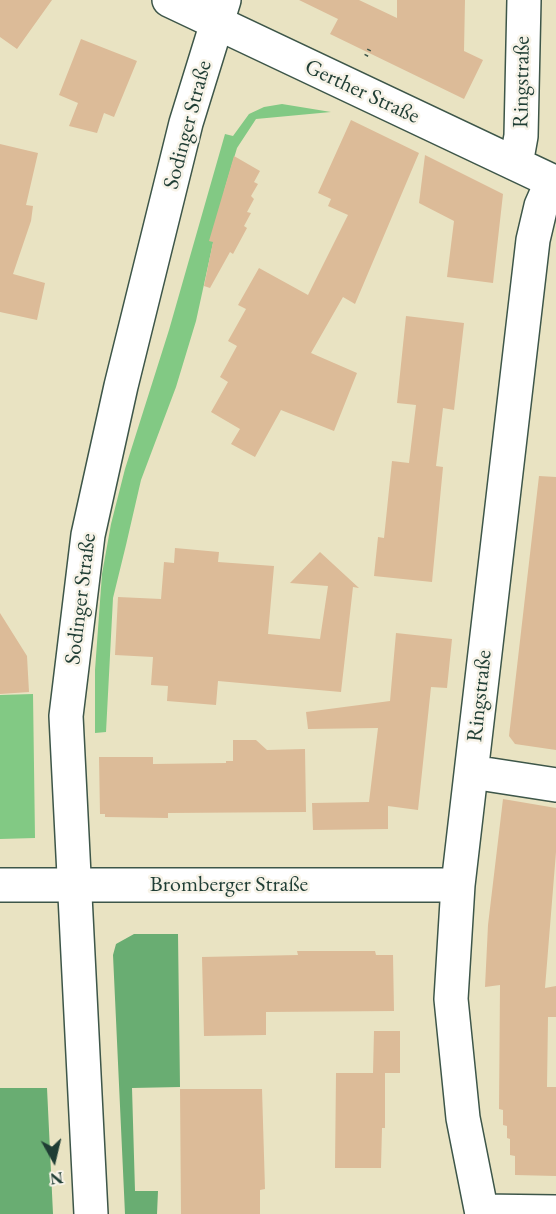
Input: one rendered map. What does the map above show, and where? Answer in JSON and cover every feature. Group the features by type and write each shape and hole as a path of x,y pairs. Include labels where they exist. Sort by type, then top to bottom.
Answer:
{"street":[{"name":"Gerther Straße","path":"169,0 221,12 554,182"},
{"name":"Ringstraße","path":"516,164 521,136 524,0"},
{"name":"Sodinger Straße","path":"91,1214 66,716 88,535 121,386 186,123 221,12"},
{"name":"Ringstraße","path":"482,1212 463,1118 451,999 458,885 533,240 541,206 554,182"},
{"path":"472,772 556,785"},
{"name":"Bromberger Straße","path":"0,885 458,885"},
{"path":"482,1212 556,1212"}],"path":[{"path":"364,59 371,46"}],"green space":[{"path":"282,104 331,112 256,119 237,148 225,188 196,321 176,387 141,480 113,598 106,732 95,733 95,670 102,574 111,524 125,469 169,330 225,134 233,136 249,114 264,107"},
{"path":"33,694 35,838 0,839 0,695"},
{"path":"134,934 178,934 180,1087 132,1088 135,1191 158,1191 157,1214 125,1214 113,955 116,944"},
{"path":"0,1088 47,1088 53,1214 0,1214"}],"building":[{"path":"0,0 52,0 17,49 0,37"},
{"path":"299,0 359,0 397,18 397,0 465,0 464,51 483,60 464,99 330,34 338,19"},
{"path":"81,39 137,61 114,117 104,113 97,133 69,126 78,103 59,95"},
{"path":"351,120 419,153 355,304 343,297 311,353 357,373 334,431 281,410 255,457 231,444 240,429 211,412 228,382 220,377 237,346 228,341 246,309 238,305 259,268 308,295 348,215 328,206 331,199 318,193"},
{"path":"0,144 38,153 26,205 33,206 31,221 13,274 45,283 37,320 0,312"},
{"path":"425,155 503,194 493,283 447,277 454,221 419,203"},
{"path":"234,156 260,171 254,182 258,184 251,196 254,199 247,212 251,213 244,226 247,228 233,254 230,252 210,288 204,286 213,242 209,241"},
{"path":"406,316 464,323 454,410 443,408 436,466 443,467 432,582 374,576 378,537 384,538 392,461 409,463 416,405 397,403"},
{"path":"539,476 556,477 556,750 515,744 509,736"},
{"path":"175,548 219,552 218,562 274,566 268,634 320,639 328,586 290,583 320,552 359,588 353,587 341,692 218,681 216,705 167,701 168,686 151,685 153,657 115,655 118,597 161,599 164,562 174,563"},
{"path":"0,613 27,656 29,692 0,694"},
{"path":"396,633 452,639 447,688 431,687 418,810 388,806 388,829 313,830 312,803 369,802 378,728 308,729 306,712 390,701"},
{"path":"233,740 256,740 267,750 305,749 306,812 168,813 168,818 105,817 105,814 100,814 99,757 153,757 153,764 226,763 226,761 233,761"},
{"path":"503,799 556,808 556,852 545,988 556,986 556,1017 548,1017 547,1087 556,1087 556,1176 515,1175 515,1156 510,1155 507,1126 503,1125 503,1110 499,1109 500,985 485,987 488,925"},
{"path":"297,951 375,951 376,955 393,955 394,1011 266,1012 266,1035 204,1036 202,957 298,955"},
{"path":"374,1031 400,1031 400,1073 373,1073"},
{"path":"336,1073 385,1073 385,1128 382,1128 381,1168 335,1168"},
{"path":"180,1089 262,1089 265,1189 260,1190 260,1214 181,1214"}]}
